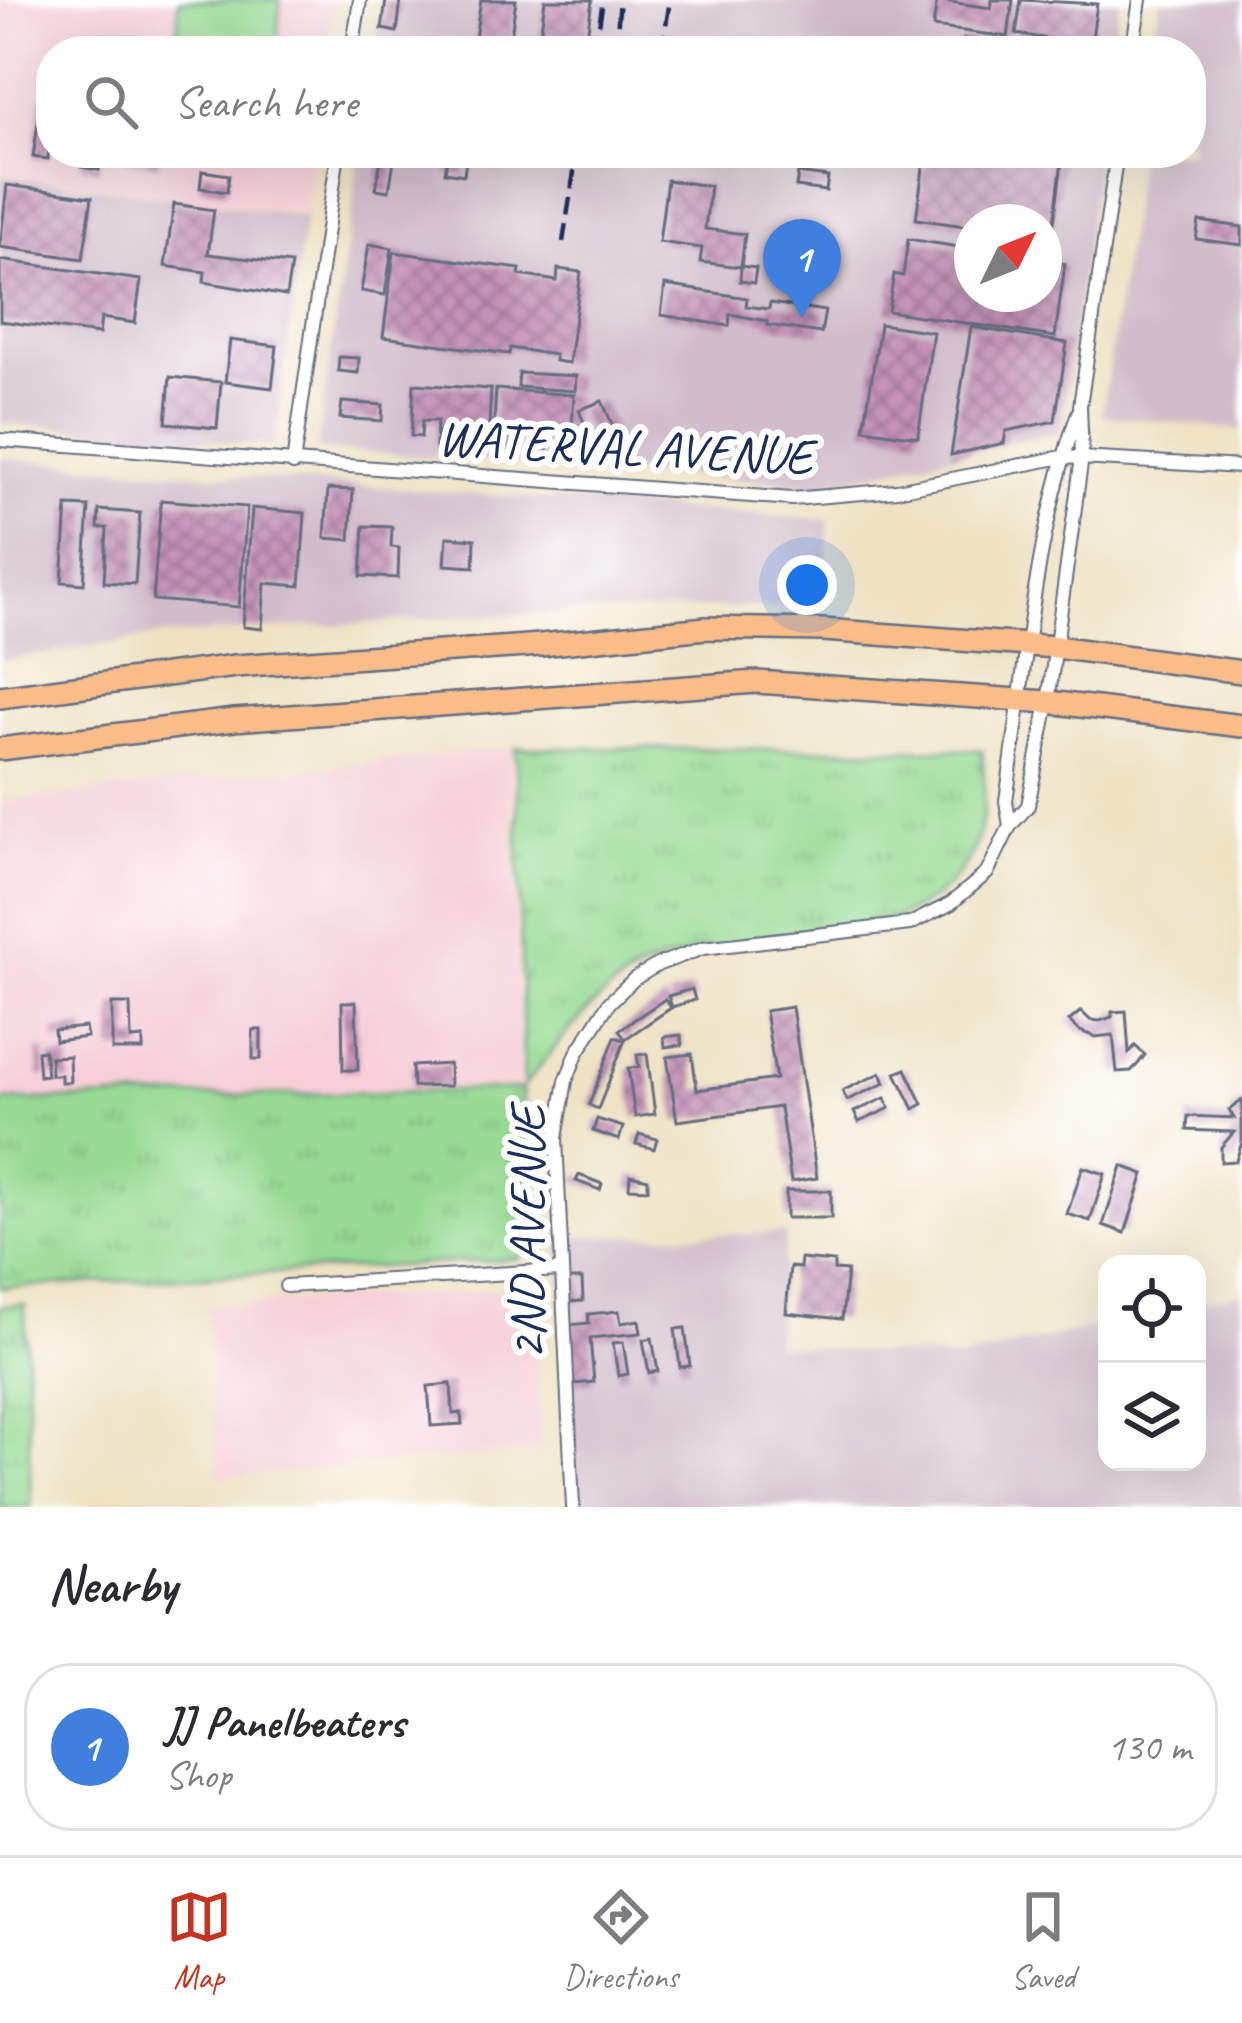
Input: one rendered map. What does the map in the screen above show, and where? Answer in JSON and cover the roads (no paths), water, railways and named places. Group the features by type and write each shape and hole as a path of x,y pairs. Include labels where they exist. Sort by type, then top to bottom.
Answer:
{"main road":[{"path":"0,697 235,666 541,645 706,628 824,630 1055,647 1242,672"},
{"path":"0,749 234,720 757,682 1048,702 1242,726"}],"street":[{"path":"354,36 360,0"},
{"path":"1134,36 1140,0"},
{"path":"293,464 336,168"},
{"path":"1080,406 1115,168"},
{"name":"2ND AVENUE","path":"573,1507 556,1138 572,1067 609,1003 659,964 704,948 910,924 950,904 987,873 1010,826 1028,806 1048,702 1082,457 1080,406"},
{"name":"2ND AVENUE","path":"1010,826 1006,800 1026,646 1062,457 1080,406"},
{"name":"WATERVAL AVENUE","path":"0,440 791,500 897,490 1062,457 1242,467"},
{"path":"286,1286 561,1270"}],"railway":[{"path":"597,36 603,0"},
{"path":"616,36 620,0"},
{"path":"664,36 670,0"},
{"path":"563,242 575,168"}],"place":[{"name":"JJ Panelbeaters","path":"802,318"}]}
